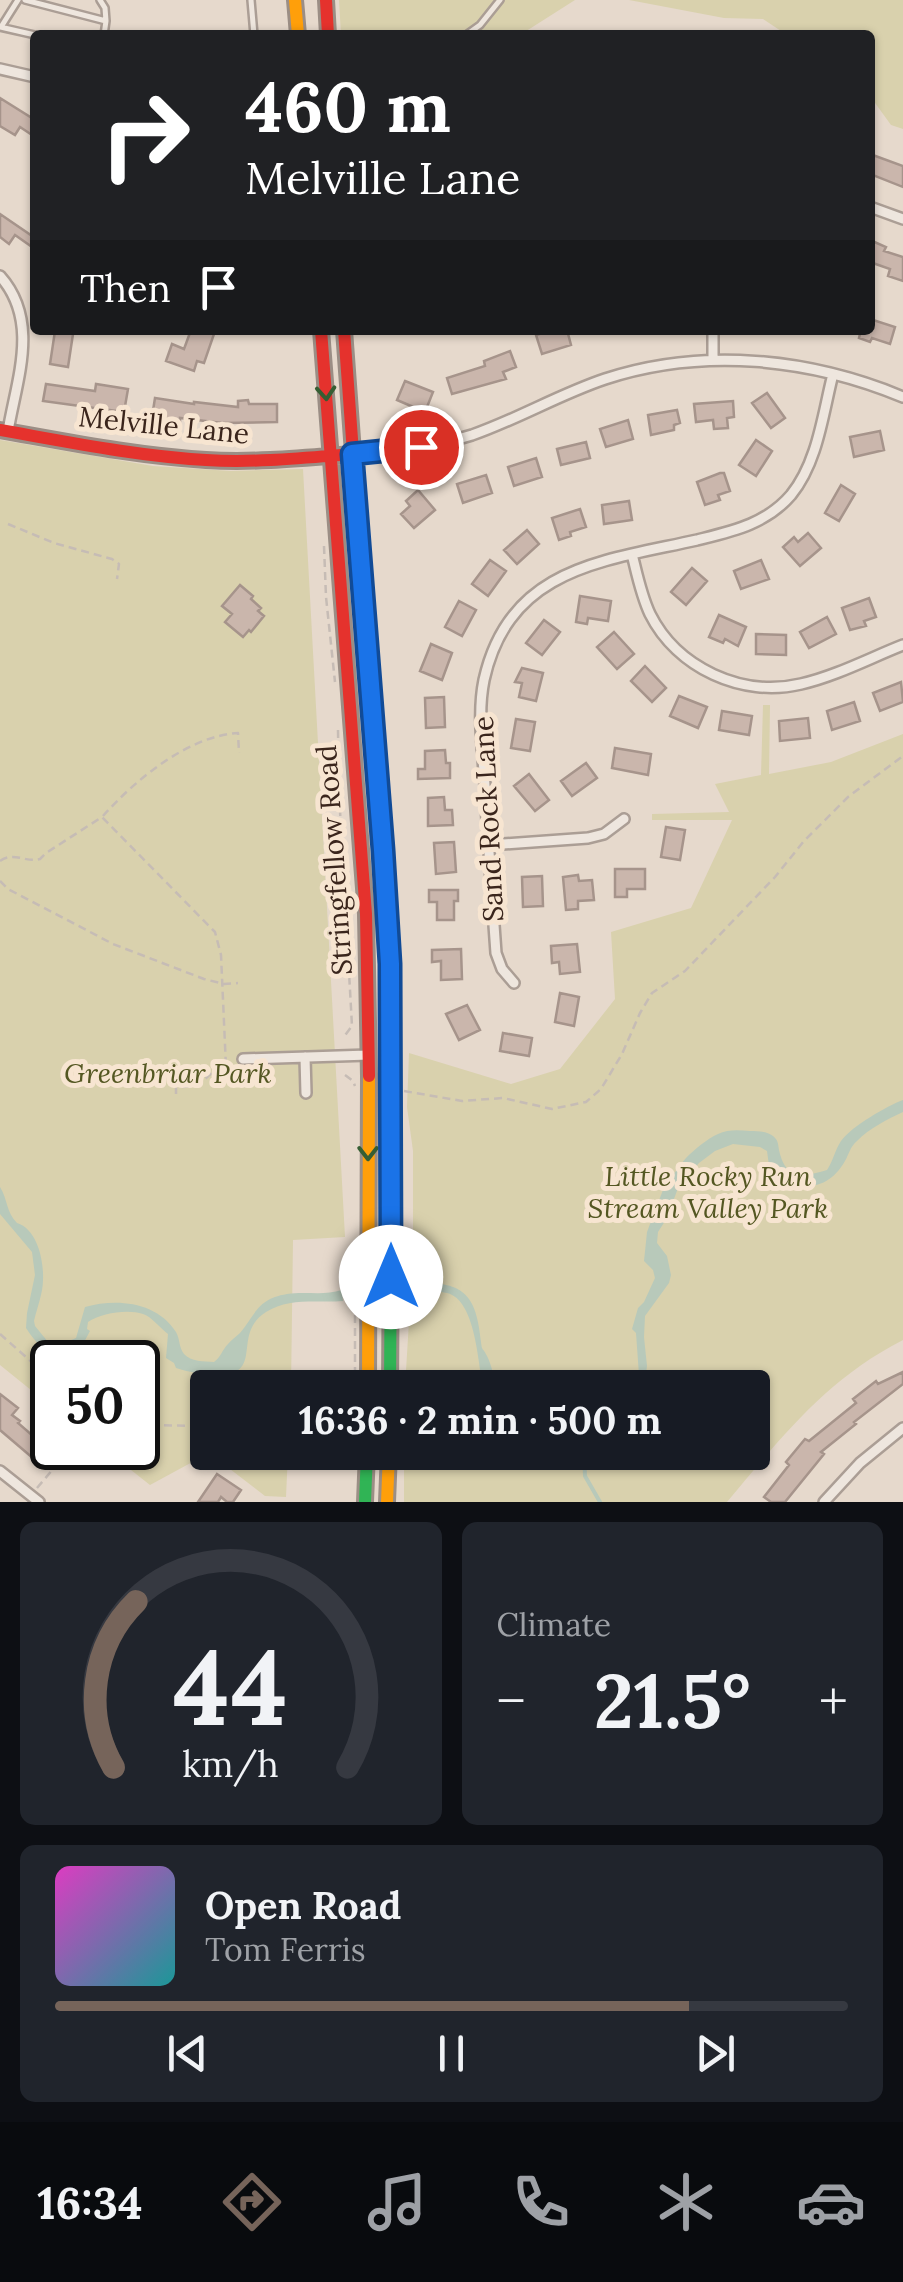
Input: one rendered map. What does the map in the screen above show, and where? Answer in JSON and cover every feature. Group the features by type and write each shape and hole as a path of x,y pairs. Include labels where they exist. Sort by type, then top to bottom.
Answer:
{"main road":[{"path":"295,0 298,30"},
{"path":"326,0 328,30"},
{"name":"Stringfellow Road","path":"321,335 366,914 368,1370"},
{"name":"Stringfellow Road","path":"344,335 390,964 390,1370"},
{"name":"Melville Lane","path":"4,430 186,458 235,461 352,454"},
{"path":"365,1502 366,1470"},
{"path":"386,1502 388,1470"}],"street":[{"path":"0,69 30,76"},
{"path":"875,209 903,219"},
{"path":"0,276 18,302 24,328 4,430"},
{"path":"712,335 714,360"},
{"name":"Melville Lane","path":"352,454 446,442 498,425 609,378 714,360 786,364 871,384 903,397"},
{"name":"Sand Rock Lane","path":"514,983 502,969 496,953 481,706 487,670 499,640 524,604 558,578 595,562 740,529 780,506 797,487 809,464 834,374"},
{"path":"632,554 644,602 667,640 702,669 735,683 762,688 798,685 903,645"},
{"path":"489,844 588,838 604,834 624,819"},
{"path":"242,1059 368,1055"},
{"path":"306,1057 306,1092"},
{"path":"824,1502 860,1463 903,1428"},
{"path":"0,1471 38,1502"}],"lane":[{"path":"30,34 0,28 21,0 106,21"},
{"path":"100,0 105,30"},
{"path":"252,0 254,30"},
{"path":"472,30 500,0"}],"path":[{"path":"8,524 54,543 112,559 119,564 117,579"},
{"path":"324,539 335,682"},
{"path":"338,721 352,1026 343,1038"},
{"path":"0,861 14,856 40,859 102,817 143,777 215,736 238,733 239,753"},
{"path":"403,1091 462,1101 503,1098 552,1109 586,1102 602,1089 652,993 686,971 848,797 903,756"},
{"path":"102,817 214,932 220,945 226,1067 218,1068 200,1085 176,1087"},
{"path":"0,881 113,944 223,983 238,984"},
{"path":"176,1080 176,1094"},
{"path":"354,1370 355,1291"},
{"path":"0,1334 30,1361"},
{"path":"160,1425 190,1426"},
{"path":"37,1488 52,1470"}],"green space":[{"path":"339,0 575,0 528,30 341,30"},
{"path":"629,0 903,0 903,129 891,125 875,103 875,30 780,30 763,19 724,18"},
{"name":"Greenbriar Park","path":"0,440 153,466 231,471 303,469 345,1237 293,1240 291,1370 190,1370 190,1463 150,1485 131,1470 160,1470 160,1340 30,1340 30,1389 0,1365"},
{"name":"Little Rocky Run Stream Valley Park","path":"763,705 770,705 769,774 831,762 903,734 903,1340 850,1373 806,1412 770,1452 770,1370 406,1370 413,1256 413,1151 407,1107 409,1053 511,1084 560,1069 615,999 611,932 691,908 732,820 652,820 652,814 729,812 715,784 761,775"},
{"name":"Greenbriar Park","path":"231,1470 287,1470 286,1497 265,1496"},
{"name":"Little Rocky Run Stream Valley Park","path":"404,1470 754,1470 727,1502 404,1502"}],"shaded area":[{"path":"903,1100 903,1112 862,1136 839,1170 816,1185 777,1183 770,1173 767,1151 760,1147 733,1144 699,1163 678,1188 658,1232 657,1243 667,1256 671,1275 645,1316 647,1366 646,1370 639,1370 636,1333 632,1329 638,1308 655,1278 644,1261 647,1232 666,1182 686,1158 722,1132 759,1131 776,1139 782,1160 791,1172 803,1175 827,1170 841,1141 879,1112"},
{"path":"0,1187 13,1219 30,1232 38,1246 43,1280 34,1321 46,1340 35,1340 26,1328 35,1275 32,1252 0,1214"},
{"path":"407,1283 440,1284 462,1292 475,1310 491,1370 480,1370 470,1320 457,1298 442,1292 406,1294"},
{"path":"342,1290 343,1301 294,1302 266,1312 250,1332 244,1362 238,1370 190,1372 176,1368 166,1358 168,1334 143,1314 115,1313 93,1319 88,1322 90,1331 85,1340 71,1340 76,1338 85,1307 135,1305 168,1322 187,1357 214,1362 269,1300 287,1294"}],"building":[{"path":"0,98 30,117 30,134 20,127 15,135 0,126"},
{"path":"875,156 903,166 903,187 875,176"},
{"path":"0,214 30,235 30,246 15,235 9,244 0,237"},
{"path":"875,242 886,247 884,251 903,257 903,281 888,276 890,269 875,264"},
{"path":"875,321 895,327 890,344 859,338 875,335"},
{"path":"54,335 73,335 68,367 50,364"},
{"path":"189,335 214,335 204,363 197,361 194,371 166,361 172,344 184,349"},
{"path":"536,335 568,335 571,345 542,354"},
{"path":"510,351 516,367 503,372 506,379 452,394 447,378 485,366 484,361"},
{"path":"405,381 433,392 425,412 397,400"},
{"path":"46,384 95,391 96,384 128,389 124,412 43,401"},
{"path":"767,393 785,418 771,428 752,403"},
{"path":"155,398 238,407 238,401 248,400 249,404 277,404 277,422 222,423 152,417"},
{"path":"733,401 734,417 727,418 728,428 714,429 713,420 696,422 694,404"},
{"path":"677,410 680,423 674,425 674,430 651,435 648,415"},
{"path":"628,420 633,439 606,447 600,429"},
{"path":"880,431 884,450 854,457 850,437"},
{"path":"756,440 772,451 756,476 739,465"},
{"path":"586,442 590,458 561,465 557,449"},
{"path":"536,458 542,477 514,486 508,467"},
{"path":"724,473 730,491 705,505 697,482"},
{"path":"486,475 492,493 463,503 457,484"},
{"path":"841,485 855,494 839,521 825,513"},
{"path":"418,490 435,510 414,528 401,514 410,506 406,501"},
{"path":"629,501 632,520 604,524 602,505"},
{"path":"580,509 586,527 559,540 552,518"},
{"path":"527,530 539,544 517,564 504,550"},
{"path":"808,533 821,548 800,566 783,547 794,537 798,542"},
{"path":"490,560 506,571 488,596 472,584"},
{"path":"761,560 769,579 741,589 734,571"},
{"path":"692,568 707,581 686,605 671,592"},
{"path":"240,585 253,596 251,599 264,616 243,637 225,622 232,614 222,606"},
{"path":"580,596 611,601 608,621 588,618 587,624 576,622"},
{"path":"869,598 876,617 864,621 866,626 850,630 842,608"},
{"path":"459,601 476,610 462,636 445,627"},
{"path":"719,615 746,627 738,646 709,637"},
{"path":"827,617 836,634 809,648 800,632"},
{"path":"544,620 560,632 542,655 526,643"},
{"path":"614,632 634,654 617,669 597,647"},
{"path":"756,634 786,635 786,655 756,654"},
{"path":"431,644 452,653 442,680 420,671"},
{"path":"645,666 666,688 652,702 631,681"},
{"path":"522,668 543,673 536,701 519,697 522,683 515,682"},
{"path":"901,682 903,702 880,711 873,693"},
{"path":"679,696 707,707 698,728 670,716"},
{"path":"444,697 445,727 426,728 425,698"},
{"path":"854,702 860,721 832,730 827,711"},
{"path":"722,711 752,716 749,735 719,730"},
{"path":"808,718 810,738 780,741 779,721"},
{"path":"516,719 535,722 530,751 511,748"},
{"path":"615,748 651,754 648,775 612,768"},
{"path":"445,750 450,778 418,779 418,769 425,769 425,751"},
{"path":"586,763 597,778 572,796 561,781"},
{"path":"529,774 549,800 535,811 514,786"},
{"path":"444,797 445,810 452,810 453,825 428,826 428,798"},
{"path":"666,827 685,830 680,860 661,857"},
{"path":"454,842 456,872 436,874 434,843"},
{"path":"615,869 645,869 645,889 627,889 627,897 615,897"},
{"path":"578,875 579,881 592,880 594,900 578,901 578,909 566,910 563,877"},
{"path":"542,876 543,906 523,907 522,877"},
{"path":"429,890 458,890 454,920 437,920 437,902 429,902"},
{"path":"577,944 580,972 560,974 559,962 552,963 551,946"},
{"path":"461,949 462,979 441,980 441,961 432,962 432,950"},
{"path":"560,993 579,997 574,1026 555,1022"},
{"path":"467,1005 480,1030 459,1040 446,1014"},
{"path":"503,1033 532,1038 529,1056 500,1051"},
{"path":"903,1372 903,1384 821,1452 824,1454 785,1502 771,1502 764,1497 805,1439 809,1441 856,1403 853,1399 876,1381 878,1384"},
{"path":"0,1394 18,1408 12,1415 30,1433 30,1456 0,1430"},
{"path":"217,1474 241,1490 233,1502 221,1497 218,1502 198,1502"}],"waterway":[{"path":"585,1470 600,1502"}],"traffic: fast":[{"path":"376,766 390,964 390,1370"},
{"path":"365,1502 366,1470"}],"traffic: slow":[{"path":"295,0 298,30"},
{"path":"368,1370 369,1076"},
{"path":"387,1502 388,1470"}],"traffic: jam":[{"path":"326,0 328,30"},
{"path":"321,335 366,914 369,1076"},
{"path":"344,335 376,766"},
{"path":"0,430 128,452 206,460 352,454"}],"route":[{"path":"391,1277 390,964 352,454 421,447"}]}
